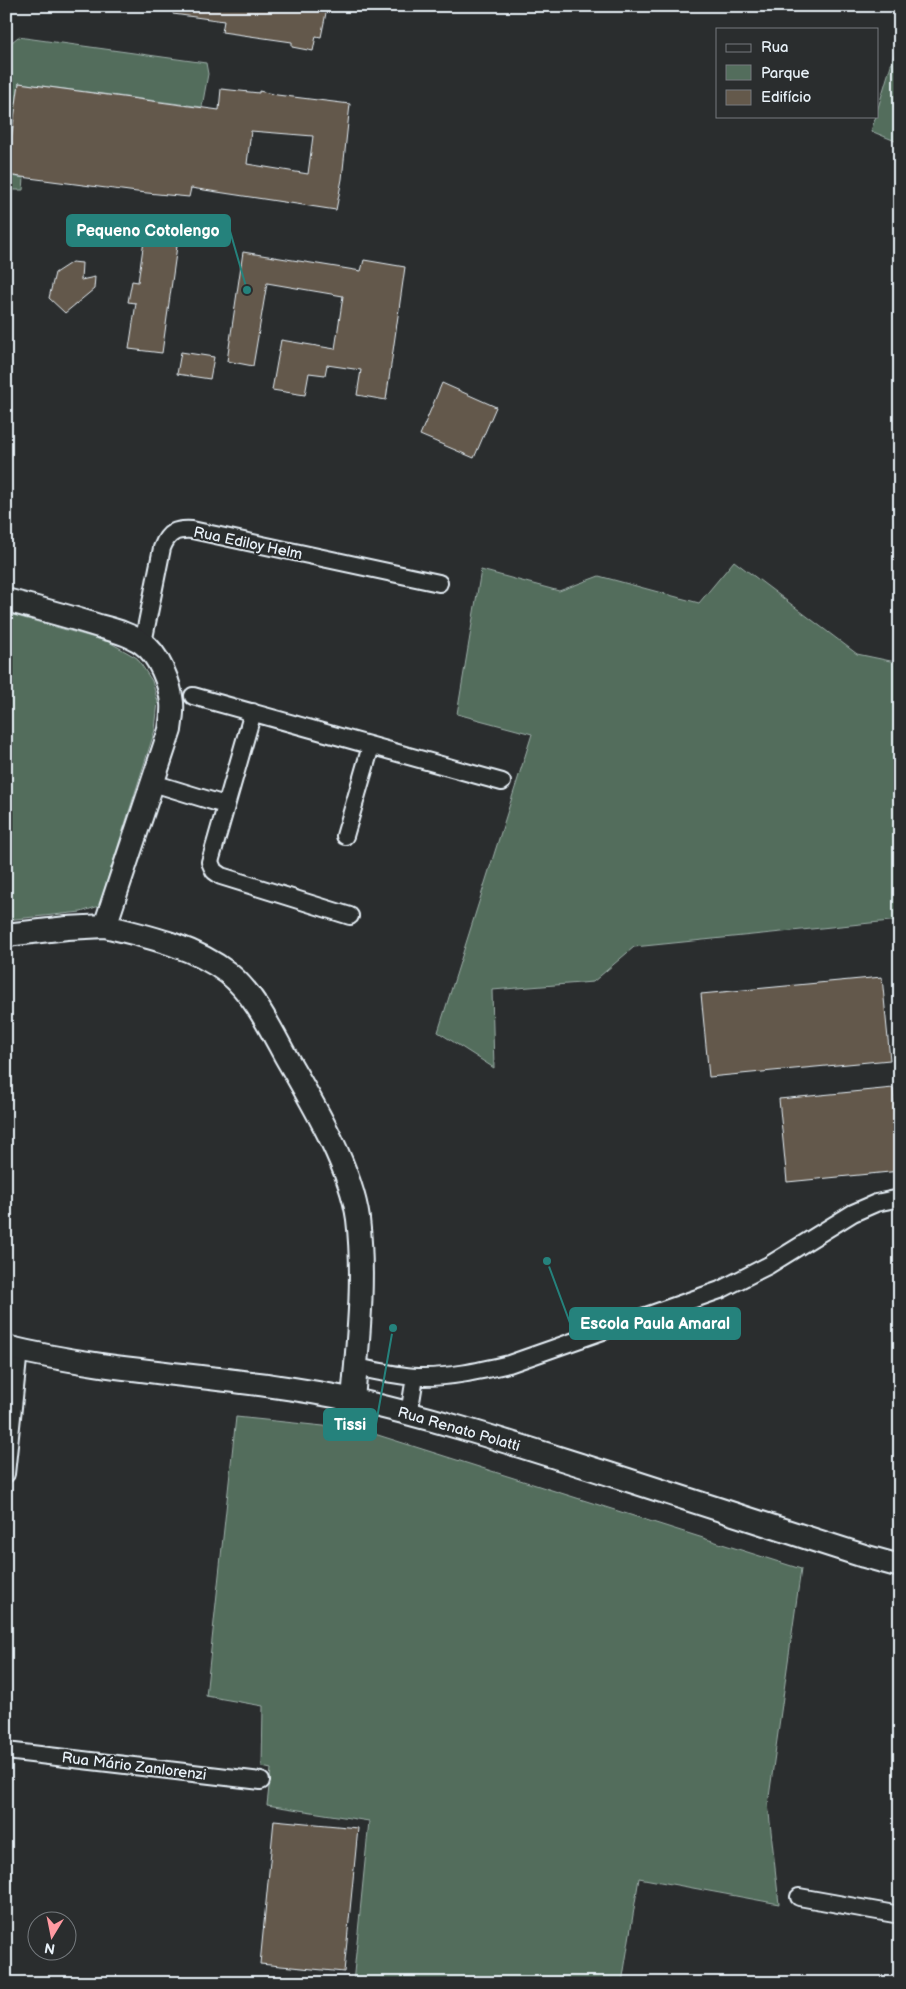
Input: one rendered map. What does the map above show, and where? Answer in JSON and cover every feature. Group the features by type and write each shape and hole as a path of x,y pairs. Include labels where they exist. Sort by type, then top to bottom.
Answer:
{"main road":[{"path":"6,600 101,626 143,643 163,672 170,691 173,704 170,730 105,926"},
{"path":"6,935 105,926 158,940 189,951 211,962 242,987 278,1042 319,1116 351,1188 360,1241 360,1288 353,1400"},
{"name":"Rua Renato Polatti","path":"12,1348 106,1366 268,1385 353,1400 409,1414 541,1453 900,1566"}],"street":[{"name":"Rua Ediloy Helm","path":"143,643 162,548 166,538 172,532 192,530 439,583"},
{"path":"193,696 502,782"},
{"path":"252,712 210,862 214,870 221,876 350,916"},
{"path":"345,836 370,746"},
{"path":"153,783 225,805"},
{"path":"356,1367 415,1377 476,1372 509,1364 720,1290 769,1265 853,1213 876,1204 900,1198"},
{"path":"6,1474 12,1348"},
{"path":"409,1414 415,1377"},
{"name":"Rua Mário Zanlorenzi","path":"6,1751 261,1781"},
{"path":"800,1897 900,1915"}],"green space":[{"path":"900,35 900,143 871,131 875,118 878,118 878,108"},
{"path":"18,37 206,63 208,74 202,107 19,83 6,173 6,47"},
{"path":"6,175 24,178 23,190 6,190"},
{"path":"734,561 857,654 900,663 900,920 634,947 593,982 492,990 494,1068 438,1032 532,734 457,714 481,570 559,591 599,576 699,603"},
{"path":"6,613 109,642 137,658 152,681 158,702 155,730 99,906 81,912 6,920"},
{"path":"236,1417 362,1430 801,1569 768,1804 779,1904 639,1878 622,1983 353,1983 369,1821 267,1805 271,1769 262,1767 263,1706 206,1696"}],"building":[{"path":"173,6 319,6 327,8 321,37 316,36 313,51 292,47 292,42 222,32 224,21 173,14"},
{"path":"19,83 219,110 221,89 259,93 259,91 350,104 342,179 336,210 191,188 189,197 6,175","holes":["251,131 313,136 308,174 247,164"]},
{"path":"144,241 177,246 162,353 129,349 136,303 128,302 132,281 138,282"},
{"path":"243,252 361,271 364,260 405,267 386,400 357,395 361,370 327,365 325,375 309,373 305,395 272,390 281,340 335,349 343,296 267,283 253,366 227,361"},
{"path":"72,262 82,263 81,280 95,277 94,289 65,313 49,298 55,273"},
{"path":"181,352 214,357 210,379 177,374"},
{"path":"442,383 496,407 474,458 420,435"},
{"path":"882,977 890,1060 709,1077 701,994"},
{"path":"893,1088 900,1171 787,1182 779,1099"},
{"path":"274,1820 358,1828 344,1972 260,1964"}],"place":[{"name":"Pequeno Cotolengo","path":"247,290"},
{"name":"Escola Paula Amaral","path":"547,1261"},
{"name":"Tissi","path":"393,1328"}]}
